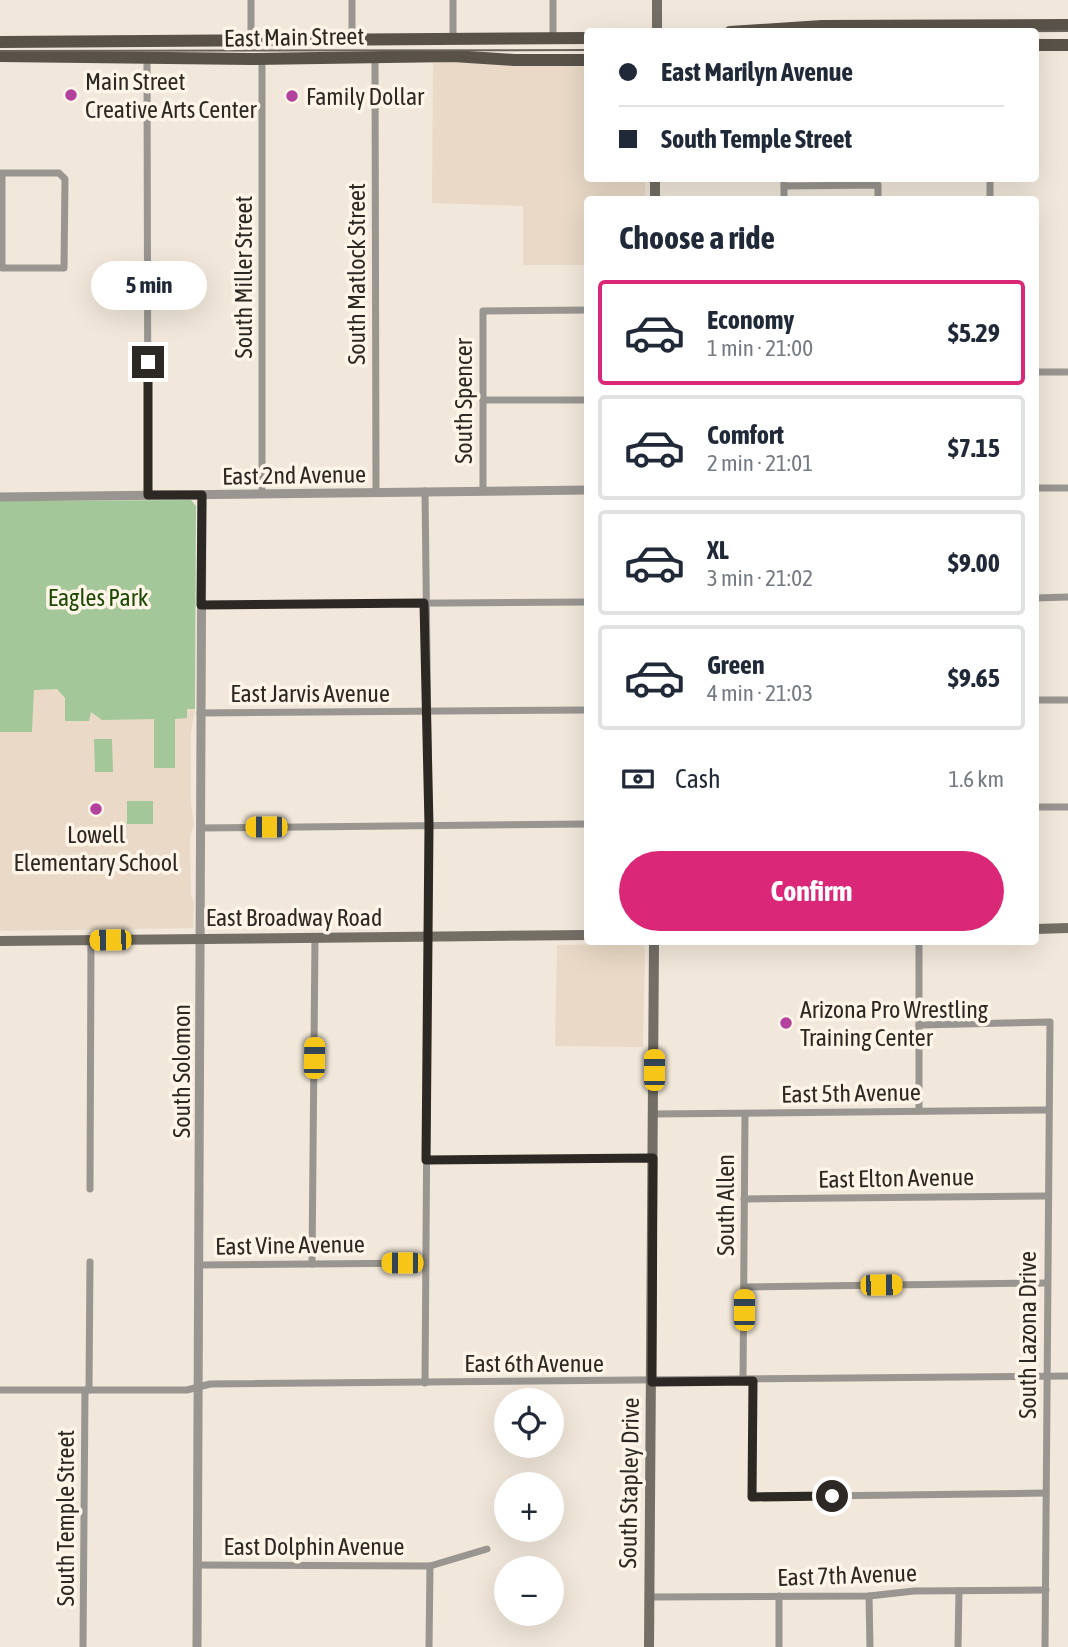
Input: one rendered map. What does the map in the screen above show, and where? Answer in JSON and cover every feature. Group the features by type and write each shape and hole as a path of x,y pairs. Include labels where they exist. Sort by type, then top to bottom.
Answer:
{"main road":[{"path":"657,0 657,28"},
{"path":"791,28 1068,25"},
{"name":"East Main Street","path":"0,42 584,38"},
{"path":"1039,45 1068,45"},
{"name":"East Main Street","path":"0,56 262,60 375,56 584,60"},
{"path":"1039,929 1068,928"},
{"name":"East Broadway Road","path":"0,941 584,935"},
{"name":"South Stapley Drive","path":"649,1647 654,945"}],"street":[{"path":"251,0 251,41"},
{"path":"352,0 352,40"},
{"path":"453,0 453,39"},
{"path":"553,0 553,39"},
{"name":"South Matlock Street","path":"375,56 376,493"},
{"path":"147,58 148,495"},
{"name":"South Miller Street","path":"262,60 262,494"},
{"path":"1,173 59,173 65,178 64,268 2,268 1,173"},
{"path":"784,182 878,186 878,196"},
{"name":"South Spencer","path":"483,491 482,311 584,310"},
{"path":"1039,372 1068,372"},
{"path":"483,400 584,400"},
{"path":"1039,488 1068,488"},
{"name":"East 2nd Avenue","path":"0,497 584,490"},
{"name":"South Spencer","path":"425,491 424,603 429,825 425,1383"},
{"name":"South Solomon","path":"197,1647 202,495"},
{"path":"1039,598 1068,597"},
{"path":"201,605 584,602"},
{"path":"1039,700 1068,700"},
{"name":"East Jarvis Avenue","path":"200,713 584,710"},
{"path":"1039,807 1068,807"},
{"path":"200,828 584,824"},
{"path":"313,1264 315,938"},
{"path":"90,1189 91,940"},
{"path":"919,945 919,1111"},
{"name":"South Lazona Drive","path":"919,1025 1050,1022 1045,1647"},
{"name":"East 5th Avenue","path":"653,1114 1048,1110"},
{"name":"South Allen","path":"743,1381 745,1114"},
{"path":"426,1160 653,1158"},
{"name":"East Elton Avenue","path":"744,1199 1047,1196"},
{"name":"South Temple Street","path":"83,1647 90,1262"},
{"name":"East Vine Avenue","path":"198,1265 425,1263"},
{"path":"744,1287 1046,1283"},
{"name":"East 6th Avenue","path":"0,1391 199,1387 210,1384 652,1382 1068,1376"},
{"path":"753,1381 752,1497 1046,1493"},
{"name":"East Dolphin Avenue","path":"198,1565 430,1566 486,1549"},
{"path":"429,1647 430,1566"},
{"name":"East 7th Avenue","path":"649,1597 869,1596 1046,1590"},
{"path":"958,1647 959,1591"},
{"path":"779,1596 779,1647"},
{"path":"869,1596 870,1647"}],"shaded area":[{"path":"433,62 584,65 584,182 645,182 645,196 584,196 584,265 523,265 523,206 432,203"},
{"name":"Lowell Elementary School","path":"34,689 57,689 65,698 187,718 187,709 195,709 191,733 191,804 194,824 190,837 193,928 0,931 0,732 32,732"},
{"path":"557,945 642,945 645,949 643,1047 555,1046"}],"green space":[{"name":"Eagles Park","path":"191,500 196,506 195,709 187,709 187,718 175,719 175,768 154,768 154,719 102,720 91,712 89,721 65,721 65,698 57,689 34,690 32,732 0,732 0,501"},
{"path":"94,739 112,739 113,772 95,772"},
{"path":"127,801 153,801 153,824 127,824"}],"tram line":[{"path":"1039,31 1068,31"},
{"path":"0,51 584,50"}],"place":[{"name":"Main Street Creative Arts Center","path":"71,95"},
{"name":"Family Dollar","path":"292,96"},
{"name":"Lowell Elementary School","path":"96,809"},
{"name":"Arizona Pro Wrestling Training Center","path":"786,1023"}],"route":[{"path":"148,362 148,495 202,495 201,605 424,603 429,825 426,1160 653,1158 652,1382 753,1381 752,1497 832,1496"}]}
